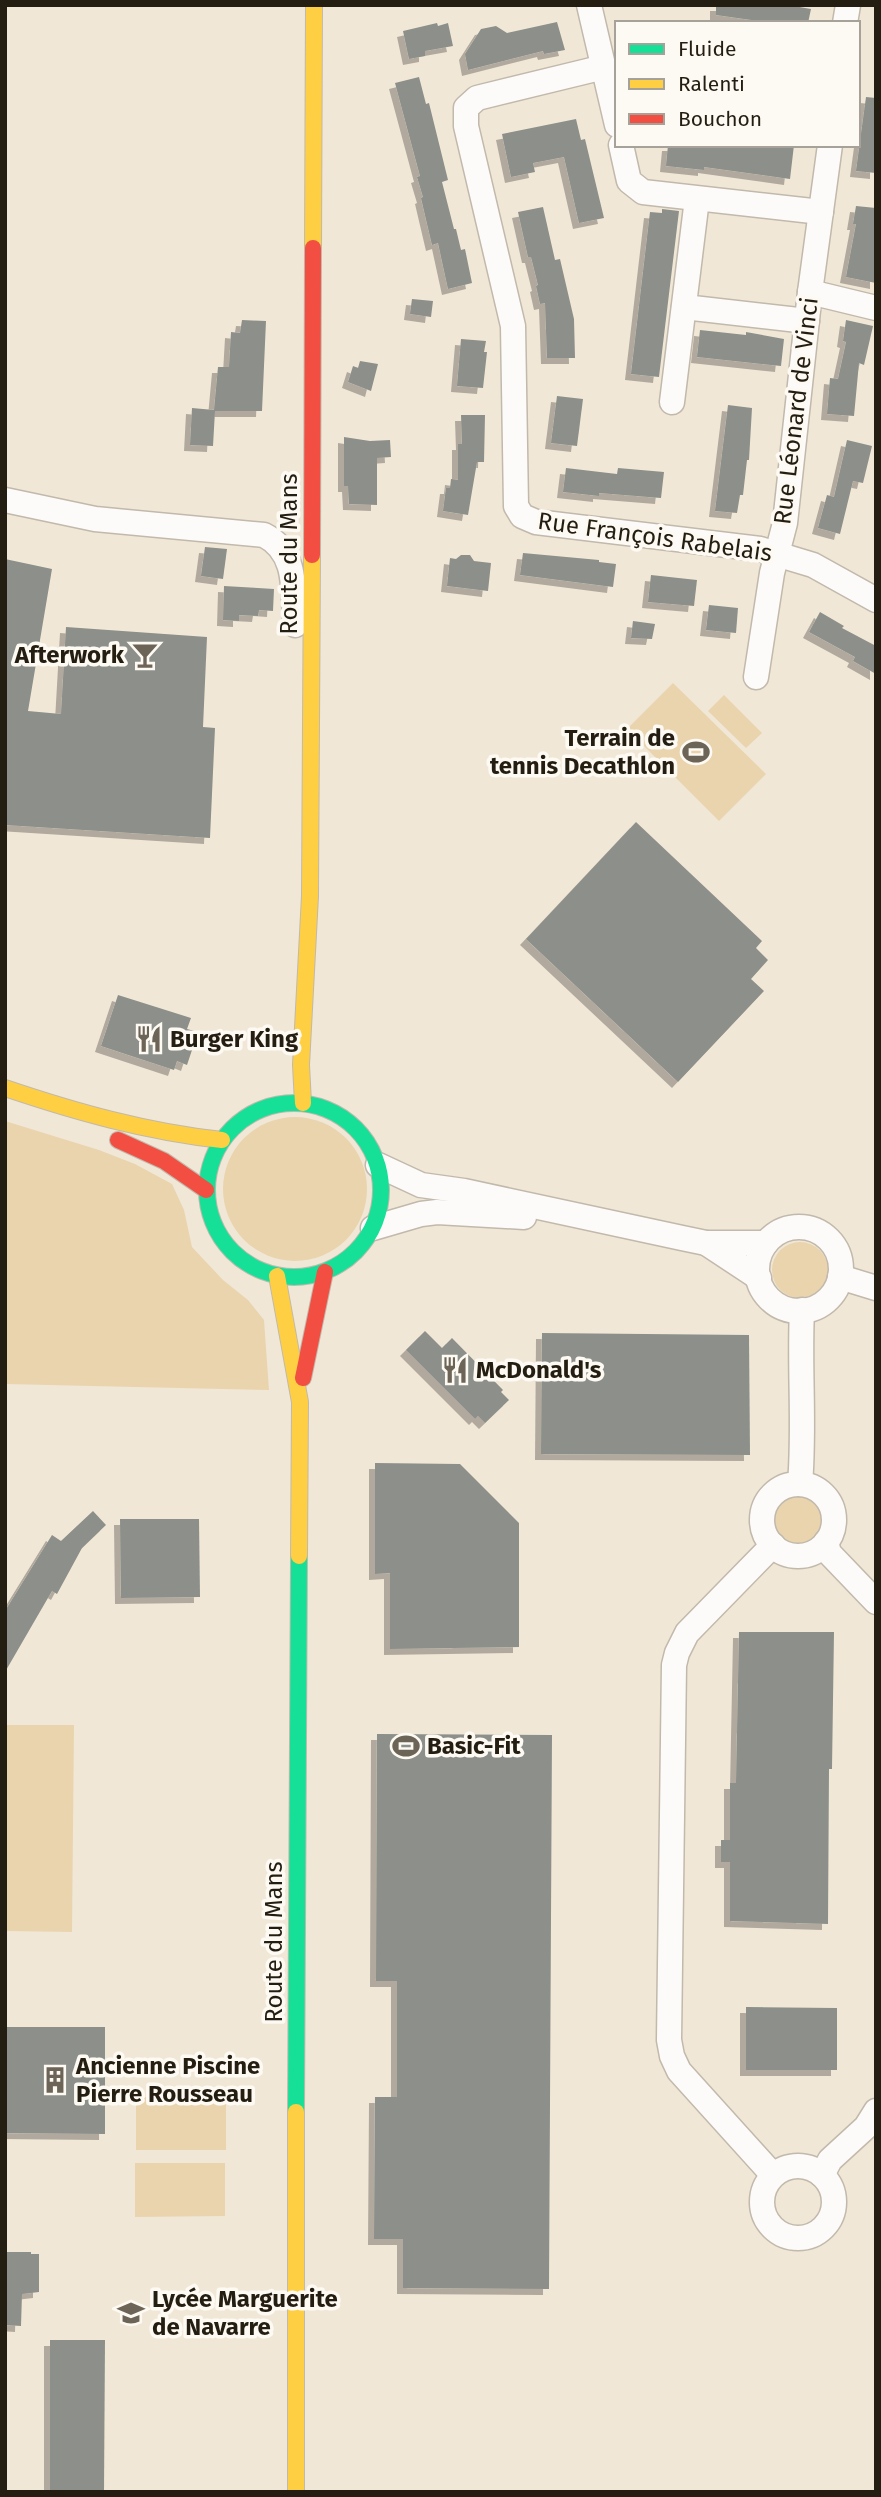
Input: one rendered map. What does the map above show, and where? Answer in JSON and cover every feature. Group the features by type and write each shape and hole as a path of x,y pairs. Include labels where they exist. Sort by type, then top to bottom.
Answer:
{"main road":[{"name":"Route du Mans","path":"303,1103 301,1065 310,896 314,5"},
{"path":"5,1088 100,1121 154,1133 222,1140"},
{"path":"5,1099 150,1152 206,1190"},
{"path":"303,1103 328,1110 350,1122 367,1142 378,1165 382,1186 380,1208 373,1228 361,1247 345,1262 325,1272 301,1278 277,1276 249,1265 226,1245 211,1219 206,1190 211,1164 222,1140 238,1123 257,1111 280,1104 303,1103"},
{"name":"Route du Mans","path":"300,1393 325,1272"},
{"name":"Route du Mans","path":"277,1276 300,1393 296,2492"}],"street":[{"path":"589,5 615,116"},
{"name":"Rue François Rabelais","path":"604,67 477,98 466,108 466,126 513,326 516,506 523,516 536,522 760,548 813,565 876,600"},
{"path":"621,147 629,181 643,192 821,212"},
{"name":"Rue Léonard de Vinci","path":"756,677 777,554 785,523 810,292 830,147"},
{"path":"672,402 697,199"},
{"path":"810,292 876,308"},
{"path":"684,307 807,321"},
{"path":"5,500 95,519 243,531 264,534 274,540 289,558 292,572 310,785"},
{"path":"378,1165 421,1185 464,1191 601,1222 706,1243 766,1243"},
{"path":"373,1228 437,1212 601,1222"},
{"path":"797,1227 819,1231 835,1246 841,1266 840,1277 838,1286 827,1300 811,1309 792,1310 767,1296 759,1279 758,1260 766,1243 785,1229 797,1227"},
{"path":"706,1243 759,1279"},
{"path":"840,1277 876,1288"},
{"path":"800,1484 802,1462 799,1357 802,1310"},
{"path":"800,1484 820,1492 832,1508 834,1526 826,1542 819,1549 800,1556 781,1552 773,1545 764,1532 765,1508 774,1493 782,1488 800,1484"},
{"path":"826,1542 829,1553 876,1602"},
{"path":"773,1545 687,1633 674,1665 669,2040 678,2071 774,2175"},
{"path":"822,2175 830,2160 866,2127 876,2111"},
{"path":"797,2164 816,2169 830,2182 835,2201 830,2220 817,2234 798,2239 779,2234 765,2221 760,2202 765,2184 774,2175 778,2170 797,2164"}],"shaded area":[{"name":"Terrain de tennis Decathlon","path":"673,683 766,774 719,821 627,729"},
{"path":"724,695 762,733 746,748 708,711"},
{"path":"295,1117 322,1123 346,1138 361,1162 367,1189 361,1216 346,1240 322,1255 295,1261 268,1255 244,1240 229,1216 223,1189 229,1162 244,1138 268,1123"},
{"path":"5,1121 99,1150 135,1164 172,1184 184,1210 192,1247 223,1280 248,1300 264,1320 269,1390 5,1384"},
{"path":"800,1242 811,1244 820,1250 826,1259 826,1281 820,1290 811,1296 800,1298 789,1296 780,1290 774,1281 772,1270 774,1259 780,1250 789,1244"},
{"path":"799,1494 818,1501 825,1520 818,1539 799,1546 780,1539 773,1520 780,1501"},
{"path":"5,1725 74,1725 72,1932 5,1931"},
{"path":"136,2097 226,2097 226,2150 136,2150"},
{"path":"135,2163 225,2163 225,2216 135,2217"}],"building":[{"path":"716,5 788,5 811,9 808,21 758,21 716,15"},
{"path":"557,22 565,50 544,54 543,51 468,70 465,54 481,29 496,26 507,33"},
{"path":"437,23 438,26 448,23 453,46 425,51 425,56 409,59 403,31"},
{"path":"419,77 426,104 429,103 448,180 442,182 454,229 461,250 465,249 472,283 448,289 438,243 432,245 417,177 420,176 395,83"},
{"path":"866,97 876,98 876,173 856,171"},
{"path":"576,119 581,140 585,139 604,218 579,223 564,157 533,163 535,172 511,177 502,134"},
{"path":"668,147 794,147 790,179 704,167 704,170 666,166"},
{"path":"856,206 876,208 876,283 846,277 856,224 853,224"},
{"path":"543,207 555,260 560,259 574,319 575,358 547,358 545,303 540,304 538,285 531,257 528,257 518,212"},
{"path":"662,209 679,211 659,377 631,374 650,212 662,213"},
{"path":"412,299 433,301 431,317 410,314"},
{"path":"242,320 266,321 262,411 215,411 213,446 190,445 192,408 214,410 218,367 229,367 231,332 240,333"},
{"path":"846,320 873,326 864,365 859,363 854,416 827,414 830,378 838,379 846,342 843,341"},
{"path":"700,330 746,335 746,332 784,339 781,366 697,357"},
{"path":"461,339 486,341 483,388 457,386"},
{"path":"360,361 378,364 371,391 348,382 353,366 358,368"},
{"path":"557,396 583,399 577,446 551,443"},
{"path":"728,405 752,408 749,460 737,513 715,511"},
{"path":"461,415 485,415 484,462 477,462 468,515 443,511 446,488 450,488 451,479 458,480 458,444 462,444"},
{"path":"344,437 370,441 390,440 391,457 377,458 377,505 349,504 348,486 344,486"},
{"path":"847,440 872,446 863,483 853,481 840,534 818,528 827,495 834,497"},
{"path":"566,468 617,474 618,468 664,472 661,498 563,492"},
{"path":"205,547 227,549 223,579 201,576"},
{"path":"523,553 616,564 613,587 520,575"},
{"path":"461,555 470,555 474,561 491,563 488,591 447,586 450,558 456,559"},
{"path":"5,559 52,569 28,711 61,714 66,627 207,637 203,727 215,728 210,838 5,825"},
{"path":"651,575 697,580 694,606 648,602"},
{"path":"224,586 274,589 273,611 259,610 258,616 239,615 239,621 223,620"},
{"path":"709,605 738,608 736,633 706,630"},
{"path":"820,612 844,626 842,628 876,646 876,674 853,661 855,657 809,632"},
{"path":"633,621 655,624 652,639 631,638"},
{"path":"636,822 762,941 756,948 768,960 751,979 764,991 678,1082 526,939"},
{"name":"Burger King","path":"118,995 191,1018 187,1029 198,1032 187,1065 177,1061 174,1070 101,1046"},
{"name":"McDonald's","path":"425,1331 442,1348 452,1338 503,1390 501,1392 509,1400 485,1423 478,1416 475,1419 406,1350"},
{"path":"542,1333 749,1335 750,1455 541,1454"},
{"path":"375,1463 460,1464 519,1523 519,1647 390,1649 390,1573 375,1574"},
{"path":"93,1511 106,1525 82,1548 57,1594 52,1591 5,1672 5,1611 52,1535 61,1541"},
{"path":"120,1519 199,1519 200,1597 121,1598"},
{"path":"739,1632 834,1632 832,1769 829,1769 828,1924 730,1921 730,1862 721,1862 721,1840 730,1840 730,1783 736,1783"},
{"path":"377,1734 552,1735 549,2289 403,2288 403,2239 374,2239 375,2097 397,2097 397,1981 376,1981"},
{"path":"746,2007 837,2008 837,2070 746,2070"},
{"name":"Ancienne Piscine Pierre Rousseau","path":"5,2027 105,2027 105,2134 5,2133"},
{"path":"5,2252 39,2254 39,2292 22,2294 21,2326 5,2325"},
{"path":"50,2340 105,2340 104,2492 50,2492"}],"traffic: fast":[{"path":"294,1103 327,1110 355,1129 374,1157 381,1190 374,1223 355,1251 327,1270 294,1277 261,1270 233,1251 214,1223 207,1190 214,1157 233,1129 261,1110 294,1103"},
{"path":"296,2112 299,1556"}],"traffic: slow":[{"path":"313,248 314,5"},
{"path":"303,1103 301,1065 310,896 312,555"},
{"path":"5,1088 112,1120 166,1132 222,1140"},
{"path":"277,1276 300,1402 299,1556"},
{"path":"296,2112 296,2492"}],"traffic: jam":[{"path":"312,555 313,248"},
{"path":"118,1140 164,1161 206,1190"},
{"path":"303,1378 325,1272"}],"place":[{"name":"Afterwork","path":"145,655"},
{"name":"Terrain de tennis Decathlon","path":"696,752"},
{"name":"Burger King","path":"149,1039"},
{"name":"McDonald's","path":"455,1370"},
{"name":"Basic-Fit","path":"406,1746"},
{"name":"Ancienne Piscine Pierre Rousseau","path":"55,2080"},
{"name":"Lycée Marguerite de Navarre","path":"131,2313"}]}
